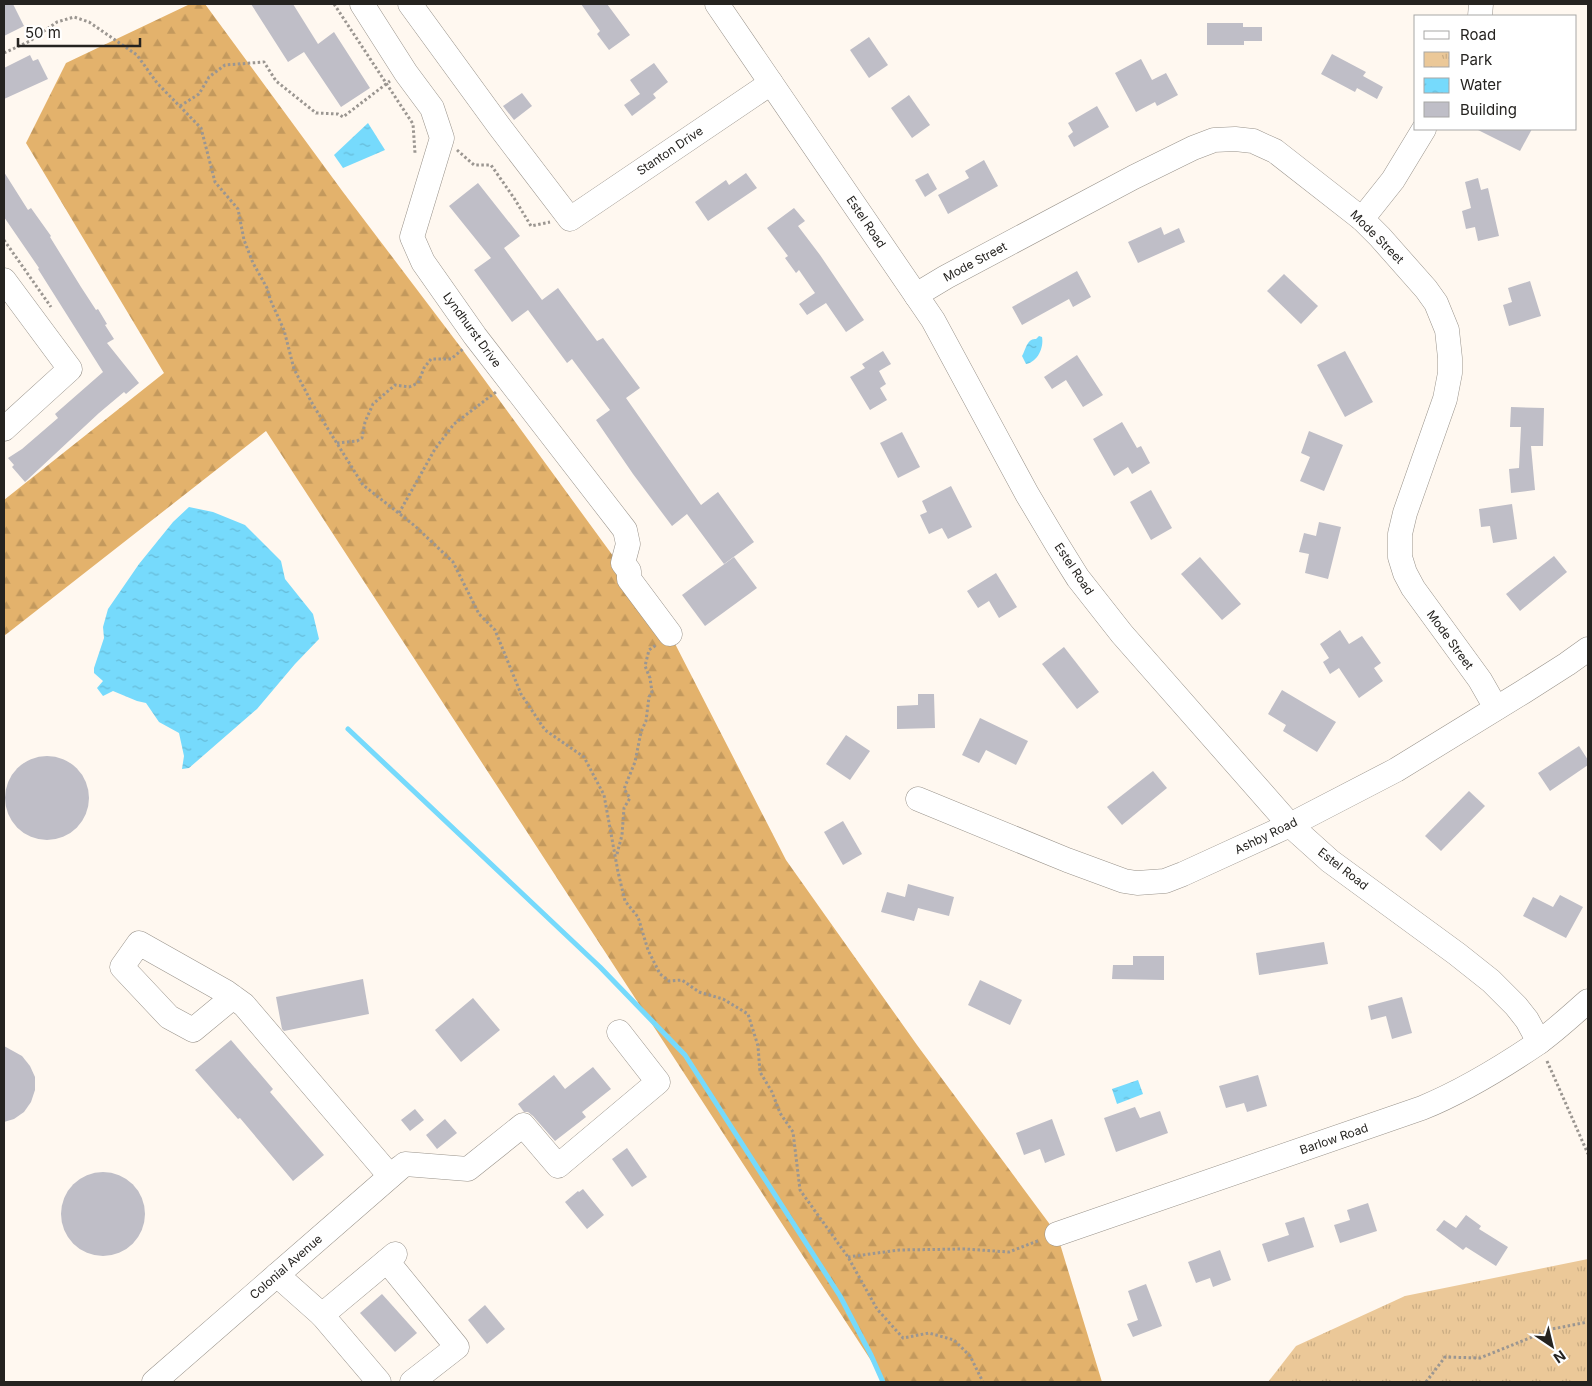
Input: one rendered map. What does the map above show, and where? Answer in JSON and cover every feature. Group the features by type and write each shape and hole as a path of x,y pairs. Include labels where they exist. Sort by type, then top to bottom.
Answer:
{"street":[{"path":"362,4 406,73 432,108 442,138"},
{"path":"410,4 570,219"},
{"name":"Estel Road","path":"717,4 933,320 1027,494 1078,578 1122,634 1290,825 1330,860 1458,954 1490,981 1516,1006 1539,1042"},
{"name":"Stanton Drive","path":"570,219 771,83"},
{"path":"1362,219 1393,180 1423,130"},
{"name":"Lyndhurst Drive","path":"442,138 412,237 423,262 475,336 625,530 628,544 622,563 629,571 629,579 670,634"},
{"name":"Mode Street","path":"916,295 946,277 1134,177 1193,148 1214,140 1235,138 1253,141 1269,148 1362,219 1380,237 1426,289 1436,303 1447,330 1450,373 1445,399 1400,534 1400,556 1405,574 1413,588 1480,680 1496,708"},
{"path":"4,280 70,369 4,429"},
{"name":"Ashby Road","path":"918,799 1067,860 1124,881 1138,884 1157,883 1183,874 1290,825 1396,770 1588,649"},
{"path":"233,996 244,1004 404,1164 468,1169 523,1125 558,1166 658,1082 619,1032"},
{"name":"Barlow Road","path":"1057,1234 1422,1108 1469,1087 1499,1069 1539,1042 1588,1001"},
{"name":"Colonial Avenue","path":"154,1382 404,1164"},
{"path":"322,1315 391,1257 458,1347 412,1382"},
{"path":"277,1275 322,1315 379,1382"}],"path":[{"path":"334,4 413,124 415,153"},
{"path":"4,53 30,41 57,22 74,16 89,22 137,56 157,83 201,128 215,182 238,209 244,240 267,288 284,330 294,368 337,443 363,485 399,512 453,562 478,614 496,630 521,694 545,730 584,757 604,795 625,901 638,917 648,950 660,974 669,981 682,980 699,992 723,999 748,1014 758,1046 760,1072 772,1092 780,1114 793,1132 800,1190 848,1258 877,1309 903,1338 929,1333 954,1340 970,1356 983,1382"},
{"path":"180,106 199,94 209,77 225,66 264,62 276,81 316,113 338,114 343,117 386,82"},
{"path":"442,138 474,165 491,165 531,226 570,219"},
{"path":"337,443 357,441 362,438 365,422 373,404 396,385 409,387 418,383 424,368 432,360 451,359 475,336"},
{"path":"399,512 435,449 454,424 510,381"},
{"path":"618,872 617,851 622,835 624,808 630,798 624,789 635,762 641,732 646,721 649,697 652,692 650,678 645,666 649,650 670,634"},
{"path":"1539,1042 1588,1154"},
{"path":"848,1258 899,1250 966,1249 1009,1252 1057,1234"},
{"path":"1426,1382 1445,1357 1480,1358 1552,1329 1588,1322"}],"green space":[{"path":"190,4 205,4 343,192 462,349 670,634 786,860 917,1045 1057,1234 1102,1382 885,1382 266,431 4,636 4,500 164,373 26,143 66,63"},
{"path":"1588,1259 1588,1382 1268,1382 1296,1346 1405,1296"}],"water":[{"path":"368,123 385,150 343,168 334,155"},
{"path":"1039,336 1042,337 1042,341 1039,354 1034,360 1026,364 1022,356 1026,347 1031,340"},
{"path":"189,507 213,512 245,525 281,561 285,579 313,614 319,639 257,709 189,768 182,769 184,756 179,733 159,722 146,703 113,691 103,696 97,688 103,681 94,673 94,668 104,638 103,627 108,609 139,564 173,522"},
{"path":"1138,1080 1143,1094 1117,1104 1112,1089"}],"building":[{"path":"4,4 13,4 24,26 4,36"},
{"path":"251,4 293,4 318,44 334,32 370,88 341,107 304,52 288,62"},
{"path":"581,4 607,4 630,35 609,50 597,34 600,31"},
{"path":"1207,23 1243,23 1243,27 1262,27 1262,41 1244,41 1244,45 1207,45"},
{"path":"869,37 888,65 869,78 850,50"},
{"path":"1332,54 1366,72 1363,76 1383,87 1377,99 1357,88 1355,92 1321,74"},
{"path":"30,55 33,61 38,59 48,79 4,99 4,68"},
{"path":"1141,59 1152,80 1166,73 1178,95 1157,106 1155,102 1136,112 1115,73"},
{"path":"654,63 668,82 653,94 656,98 632,116 624,105 640,94 630,80"},
{"path":"522,93 532,106 514,120 503,106"},
{"path":"909,95 930,125 912,138 891,108"},
{"path":"1097,106 1109,127 1074,147 1068,136 1073,132 1068,123"},
{"path":"1478,130 1531,130 1520,151"},
{"path":"984,160 998,186 948,214 938,195 969,178 965,171"},
{"path":"4,172 28,210 31,208 51,236 81,287 96,310 98,309 114,339 107,343 139,383 126,394 124,392 99,413 25,482 12,467 14,465 8,458 22,449 58,418 55,414 103,372 39,268 4,217"},
{"path":"746,173 757,188 708,221 695,202 726,180 729,185"},
{"path":"928,173 937,189 925,197 915,180"},
{"path":"1478,178 1481,190 1488,188 1499,236 1478,241 1475,227 1466,229 1462,211 1471,208 1465,182"},
{"path":"478,183 520,236 504,248 542,300 558,288 597,341 603,338 640,388 626,398 701,505 718,492 754,542 724,564 687,514 672,526 633,474 596,420 610,410 572,359 567,363 528,310 512,322 474,270 491,258 449,206"},
{"path":"794,208 805,221 798,226 864,320 846,332 826,303 807,315 799,304 815,293 799,270 796,273 785,258 788,256 767,228"},
{"path":"1161,227 1164,235 1179,228 1185,242 1138,263 1128,242"},
{"path":"1077,271 1091,297 1073,307 1069,299 1022,325 1012,307"},
{"path":"1284,274 1318,306 1301,324 1267,291"},
{"path":"1530,281 1541,316 1509,326 1503,305 1512,302 1508,288"},
{"path":"883,351 891,364 879,371 886,384 880,388 887,400 870,410 850,377 865,368 862,364"},
{"path":"1345,351 1373,402 1345,417 1317,365"},
{"path":"1077,355 1103,395 1083,407 1066,380 1052,389 1044,377"},
{"path":"1511,407 1544,408 1543,446 1531,446 1535,490 1511,493 1509,469 1519,468 1521,427 1510,427"},
{"path":"1122,422 1137,448 1141,446 1150,463 1132,474 1128,467 1114,476 1093,439"},
{"path":"1309,431 1343,445 1324,491 1300,481 1310,457 1301,453"},
{"path":"902,432 920,467 898,478 880,443"},
{"path":"951,486 972,527 948,539 942,528 929,534 920,515 927,512 922,501"},
{"path":"1151,490 1172,528 1151,540 1130,502"},
{"path":"1512,504 1517,539 1493,543 1490,526 1481,527 1479,509"},
{"path":"1319,522 1341,527 1328,579 1305,573 1309,554 1299,552 1304,533 1316,536"},
{"path":"1554,556 1567,572 1520,611 1506,594"},
{"path":"734,557 757,588 705,626 682,595"},
{"path":"1200,557 1241,604 1222,620 1181,574"},
{"path":"996,573 1017,607 999,618 989,601 978,608 967,591"},
{"path":"1340,630 1349,644 1362,636 1381,663 1374,668 1383,681 1359,698 1339,668 1330,674 1323,662 1329,658 1320,644"},
{"path":"1064,647 1099,692 1077,709 1042,664"},
{"path":"1282,690 1336,722 1317,752 1283,731 1286,725 1268,714"},
{"path":"918,694 934,694 935,728 897,729 897,706 918,705"},
{"path":"980,718 1028,741 1016,765 986,750 979,763 962,755"},
{"path":"846,735 870,751 850,780 826,764"},
{"path":"1579,746 1588,760 1588,765 1550,791 1538,773"},
{"path":"47,756 70,763 82,775 89,798 82,821 70,833 47,840 24,833 12,821 5,798 12,775 24,763"},
{"path":"1153,771 1167,788 1122,825 1107,807"},
{"path":"1469,791 1485,806 1441,851 1425,836"},
{"path":"843,821 862,854 843,865 824,832"},
{"path":"908,884 954,897 949,916 918,908 914,921 881,912 887,892 905,897"},
{"path":"1560,895 1583,907 1566,938 1523,916 1533,897 1553,907"},
{"path":"1324,942 1328,964 1259,975 1256,953"},
{"path":"1133,956 1164,956 1164,980 1112,979 1113,965 1133,965"},
{"path":"363,979 369,1014 284,1031 282,1029 276,997"},
{"path":"980,980 1022,1000 1010,1025 968,1005"},
{"path":"1402,997 1412,1033 1392,1039 1386,1016 1371,1020 1368,1006"},
{"path":"473,998 500,1030 461,1062 435,1030"},
{"path":"231,1040 273,1089 270,1092 324,1155 293,1181 240,1118 238,1119 195,1070"},
{"path":"4,1046 22,1056 30,1066 35,1077 35,1090 31,1102 24,1112 14,1119 4,1122"},
{"path":"593,1067 611,1089 582,1112 586,1117 555,1141 533,1116 528,1112 524,1112 518,1104 554,1075 565,1089"},
{"path":"1258,1075 1267,1106 1247,1112 1244,1103 1226,1108 1219,1086"},
{"path":"1135,1107 1140,1118 1160,1111 1168,1133 1116,1152 1104,1118"},
{"path":"415,1109 424,1120 410,1131 401,1120"},
{"path":"445,1119 457,1133 437,1149 426,1135"},
{"path":"1052,1119 1065,1155 1045,1163 1040,1149 1024,1155 1016,1133"},
{"path":"627,1148 647,1177 632,1187 612,1159"},
{"path":"103,1172 126,1179 138,1191 145,1214 138,1237 126,1249 103,1256 80,1249 68,1237 61,1214 68,1191 80,1179"},
{"path":"583,1189 604,1215 587,1229 565,1202"},
{"path":"1368,1203 1377,1231 1340,1243 1334,1225 1350,1220 1347,1210"},
{"path":"1466,1215 1481,1226 1479,1229 1508,1247 1496,1266 1466,1247 1463,1250 1436,1230 1444,1220 1456,1228"},
{"path":"1304,1217 1314,1247 1268,1262 1262,1244 1289,1235 1285,1223"},
{"path":"1220,1250 1231,1280 1213,1287 1210,1278 1196,1283 1188,1262"},
{"path":"1146,1284 1162,1326 1133,1337 1127,1324 1138,1320 1128,1291"},
{"path":"382,1294 417,1333 395,1352 360,1313"},
{"path":"485,1305 505,1329 487,1344 468,1320"}],"waterway":[{"path":"348,729 600,967 685,1055 840,1296 883,1382"}]}
